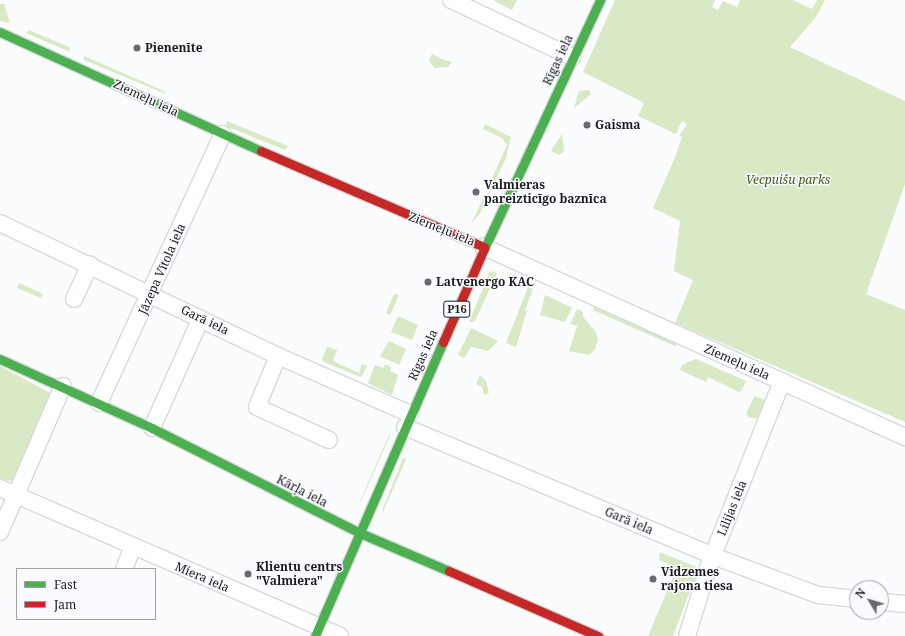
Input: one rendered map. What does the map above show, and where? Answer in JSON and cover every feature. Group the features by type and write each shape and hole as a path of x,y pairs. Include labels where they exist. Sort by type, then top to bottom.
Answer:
{"street":[{"path":"451,0 572,57"},
{"name":"Rīgas iela","path":"317,632 484,247 600,0"},
{"name":"Ziemeļu iela","path":"0,32 223,134 484,247 905,437"},
{"name":"Jāzepa Vītola iela","path":"100,403 223,134"},
{"name":"Garā iela","path":"0,223 201,318 408,420 713,556 818,596 849,598"},
{"path":"74,300 90,265"},
{"path":"152,428 201,318"},
{"path":"278,356 257,406 329,440"},
{"name":"Kārļa iela","path":"0,359 63,386 152,428 360,533 598,636"},
{"name":"Lilijas iela","path":"687,636 713,556 784,383"},
{"path":"0,532 7,491 63,386"},
{"name":"Miera iela","path":"7,491 317,632 340,636"},
{"path":"124,568 133,547"},
{"path":"889,603 905,604"}],"green space":[{"path":"493,0 517,0 512,10"},
{"name":"Vecpuišu parks","path":"615,0 715,0 712,7 718,10 723,1 737,7 740,0 793,0 812,9 817,0 825,0 815,18 790,47 905,101 905,184 866,294 905,310 905,422 675,323 693,280 674,271 680,221 653,208 676,155 682,137 679,136 687,124 682,121 676,134 638,116 644,103 583,72"},
{"path":"0,4 4,4 10,23 0,21"},
{"path":"29,30 69,47 70,52 26,33"},
{"path":"432,54 452,62 448,67 434,68 429,60"},
{"path":"84,56 164,91 166,94 84,60"},
{"path":"589,90 591,94 574,108 579,91"},
{"path":"227,121 288,146 285,150 226,126"},
{"path":"485,124 511,137 506,158 481,212 471,224 483,199 485,200 491,188 488,187 507,145 502,138 483,129"},
{"path":"562,134 564,151 559,155 551,151"},
{"path":"490,271 497,273 475,321 469,322"},
{"path":"19,283 43,294 41,298 17,288"},
{"path":"528,287 533,289 525,310 527,311 516,347 506,343"},
{"path":"394,294 399,295 390,315 386,313"},
{"path":"545,295 572,308 565,322 540,315"},
{"path":"594,307 675,342 677,347 593,310"},
{"path":"577,309 583,312 583,317 595,331 598,339 595,349 589,355 569,351 577,326 570,324"},
{"path":"398,316 418,325 412,340 391,332"},
{"path":"471,328 498,341 488,351 471,347 464,358 458,355"},
{"path":"389,341 406,349 399,365 380,356"},
{"path":"327,347 337,350 333,361 359,373 362,364 367,366 362,376 360,377 324,362 322,359"},
{"path":"696,359 746,381 742,390 739,392 708,377 706,382 680,370 682,365"},
{"path":"385,364 391,367 390,371 398,375 392,395 368,383 375,365 383,368"},
{"path":"0,366 54,395 17,478 11,481 0,479"},
{"path":"480,375 486,381 489,393 484,395 482,387 476,384"},
{"path":"755,396 765,400 757,419 748,417 746,413"},
{"path":"389,435 390,436 360,503 360,501"},
{"path":"403,458 406,459 383,512 382,511"},
{"path":"660,552 699,568 673,636 648,636 677,568 659,560"}],"traffic: fast":[{"path":"484,249 600,0"},
{"path":"0,32 261,151"},
{"path":"315,636 443,342"},
{"path":"0,359 152,428 360,533 449,571"}],"traffic: jam":[{"path":"261,151 484,247"},
{"path":"443,342 484,249"},
{"path":"449,571 598,636"}],"place":[{"name":"Pienenīte","path":"137,48"},
{"name":"Gaisma","path":"587,125"},
{"name":"Valmieras pareizticīgo baznīca","path":"476,192"},
{"name":"Latvenergo KAC","path":"428,282"},
{"name":"Klientu centrs \"Valmiera\"","path":"248,574"},
{"name":"Vidzemes rajona tiesa","path":"653,579"}]}
